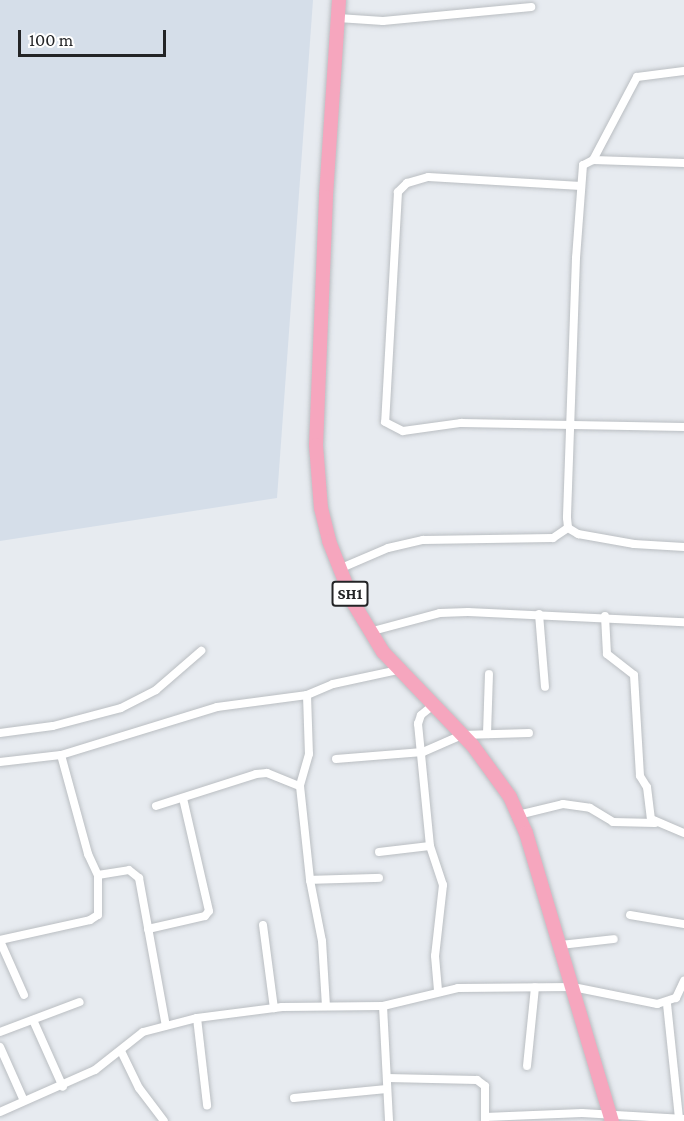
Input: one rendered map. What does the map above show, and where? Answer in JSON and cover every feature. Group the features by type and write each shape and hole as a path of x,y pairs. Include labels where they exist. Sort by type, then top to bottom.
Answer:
{"main road":[{"name":"SH1","path":"339,0 316,445 321,508 339,569 369,632 398,670 493,769 518,815 573,987 611,1118"}],"street":[{"path":"338,18 383,21 531,7"},
{"path":"593,160 637,77 684,71"},
{"path":"568,528 583,165 593,160 684,163"},
{"path":"581,186 428,177 407,183 399,192 385,422 403,431 461,423 684,427"},
{"path":"339,569 387,548 423,540 553,538 568,528 634,544 684,547"},
{"path":"369,632 440,613 605,616 684,622"},
{"path":"539,614 545,687"},
{"path":"605,616 607,654 634,675 640,776 647,787 649,813 655,823"},
{"path":"0,733 53,726 121,708 156,690 201,651"},
{"path":"0,762 61,755 217,707 307,695 333,684 398,670"},
{"path":"487,735 489,674"},
{"path":"307,695 309,754 300,786 310,880 322,941 326,1006"},
{"path":"432,706 421,715 418,724 423,752 430,846 443,885 436,932 438,990"},
{"path":"336,759 423,752 462,735 529,733"},
{"path":"24,995 0,940 90,920 98,915 98,875 88,854 61,755"},
{"path":"156,806 256,774 276,776 300,786"},
{"path":"148,929 205,916 209,912 183,798"},
{"path":"518,815 563,804 590,808 613,822 655,823 684,833"},
{"path":"378,852 430,846"},
{"path":"98,875 129,870 139,878 166,1026"},
{"path":"310,880 379,878"},
{"path":"630,915 684,924"},
{"path":"263,925 273,1008"},
{"path":"560,945 614,939"},
{"path":"0,1112 63,1087 95,1070 143,1032 197,1018 273,1008 383,1006 438,990 535,987 573,987 667,1004 676,998 684,981"},
{"path":"527,1066 535,987"},
{"path":"0,1032 80,1002"},
{"path":"387,1078 477,1080 485,1086 484,1119 681,1118 667,1004"},
{"path":"383,1006 389,1121"},
{"path":"197,1018 207,1105"},
{"path":"33,1020 63,1087"},
{"path":"0,1047 24,1101"},
{"path":"121,1051 139,1088 164,1121"},
{"path":"294,1098 387,1089"}],"shaded area":[{"path":"0,0 313,0 277,498 0,541"}]}
